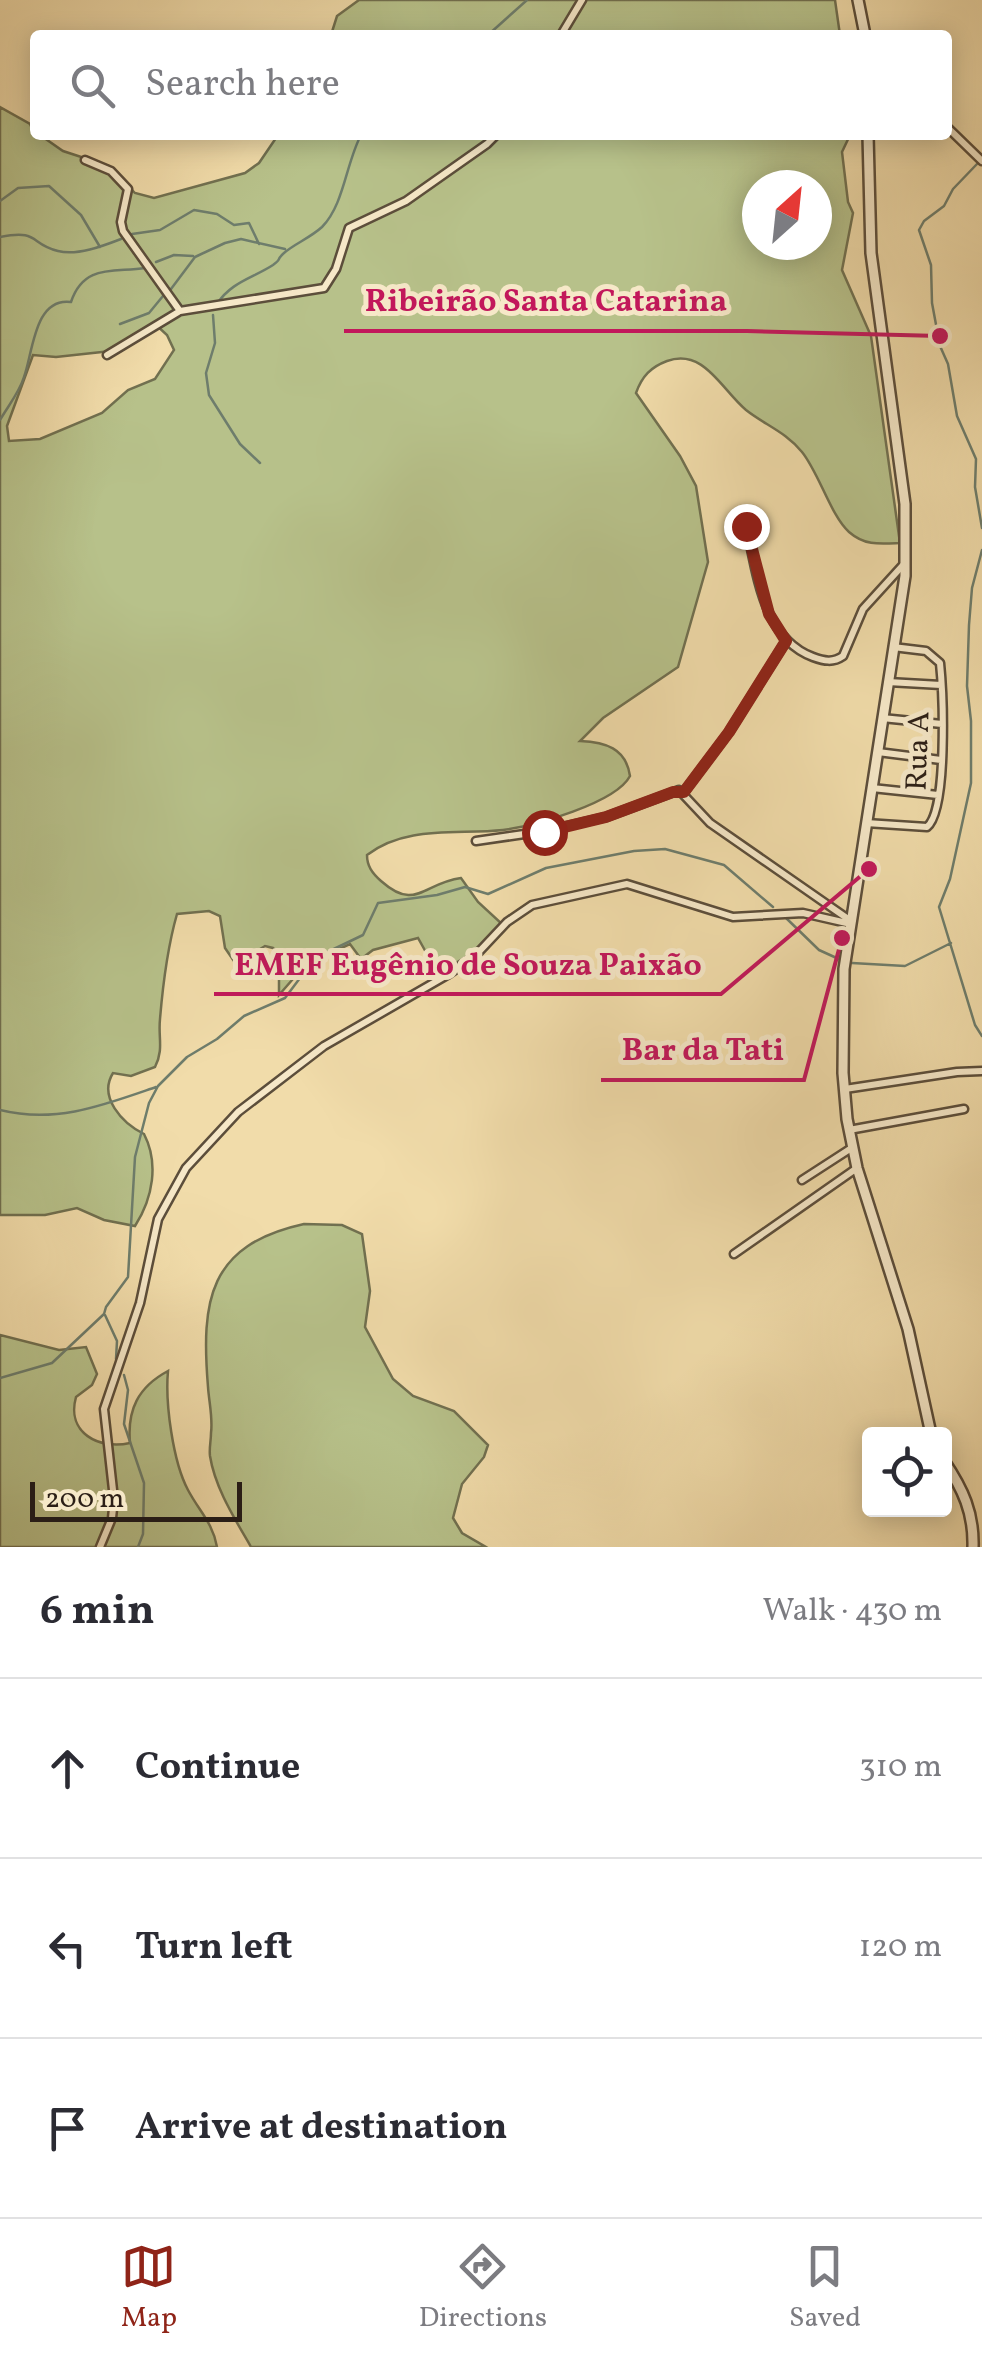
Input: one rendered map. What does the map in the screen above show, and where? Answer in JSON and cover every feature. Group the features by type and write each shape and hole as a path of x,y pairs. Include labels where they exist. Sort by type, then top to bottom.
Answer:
{"street":[{"path":"564,30 582,0"},
{"path":"858,0 864,30"},
{"path":"952,132 982,161"},
{"path":"108,356 180,310 324,288 336,270 349,228 406,201 489,140"},
{"path":"868,140 871,252 905,504 905,563 851,922 842,1010 844,1089 857,1168 908,1329 929,1427"},
{"path":"86,160 111,172 128,189 121,222 123,231 180,310"},
{"path":"746,526 769,614 786,641 810,656 837,661 849,647 863,609 905,563"},
{"path":"684,792 729,732 786,641"},
{"name":"Rua A","path":"866,823 927,828 937,814 942,724 940,663 932,654 894,647"},
{"path":"888,682 941,685"},
{"path":"882,718 942,724"},
{"path":"877,752 941,760"},
{"path":"872,788 938,795"},
{"path":"476,840 576,824 635,808 679,790 710,823 851,922"},
{"path":"100,1547 112,1518 114,1498 104,1409 140,1303 158,1218 186,1168 238,1112 324,1046 475,956 507,922 532,905 627,884 732,917 803,912 851,922"},
{"path":"844,1089 982,1072"},
{"path":"850,1130 964,1109"},
{"path":"802,1180 853,1147"},
{"path":"734,1254 857,1168"},
{"path":"952,1475 968,1502 973,1547"}],"green space":[{"path":"359,0 835,0 839,30 333,30 337,16"},
{"path":"0,107 30,124 30,140 47,140 63,151 109,166 135,193 154,198 245,173 259,163 275,140 848,140 842,152 853,213 842,270 871,336 900,543 867,542 849,532 796,445 746,410 702,365 680,359 652,369 636,393 696,486 708,562 678,667 603,718 580,741 613,748 624,759 630,776 622,786 592,804 534,824 503,830 415,835 367,855 375,875 403,894 420,893 461,878 478,902 502,924 477,950 433,977 432,963 418,938 373,950 361,959 350,944 306,964 279,995 279,954 273,948 265,946 236,964 225,948 220,916 209,911 177,914 164,979 158,1061 155,1067 131,1076 113,1073 108,1091 115,1108 144,1134 149,1145 152,1180 146,1204 135,1226 104,1220 77,1208 45,1215 0,1215","holes":["154,323 167,335 174,350 155,379 128,390 102,413 40,439 9,441 7,426 33,355 56,357 111,351"]},
{"path":"304,1224 342,1225 362,1234 370,1291 365,1327 393,1379 413,1396 454,1411 488,1445 484,1457 462,1484 453,1518 462,1533 486,1547 251,1547 221,1491 210,1456 212,1422 206,1356 210,1303 217,1281 248,1246"},
{"path":"0,1335 59,1350 86,1347 97,1374 92,1385 76,1397 76,1420 88,1436 107,1444 130,1443 130,1420 137,1401 149,1384 168,1371 169,1415 178,1464 217,1547 0,1547"}],"waterway":[{"path":"494,30 527,0"},
{"path":"217,304 236,285 273,265 322,227 340,196 359,140"},
{"path":"977,164 919,230 931,265 932,303 957,416 976,459 975,487 982,528"},
{"path":"0,201 18,188 49,186 81,215 100,247"},
{"path":"132,234 160,230 194,210 217,214 234,225 249,223 259,244"},
{"path":"0,237 28,236 65,252 90,250 121,239"},
{"path":"171,289 195,257 225,243 241,239 285,249"},
{"path":"156,262 174,255 193,256"},
{"path":"0,420 22,383 37,329 49,308 71,302 92,275 145,268"},
{"path":"120,324 149,313 163,296"},
{"path":"213,315 215,343 206,373 209,395 240,444 260,463"},
{"path":"982,550 972,588 969,625 971,783 950,879 939,907 975,1025 982,1036"},
{"path":"0,1378 52,1363 104,1314 128,1277 135,1157 149,1103 158,1086 187,1057 244,1016 285,998 315,958 363,935 378,903 465,887 488,894 546,868 665,849 724,865 773,907"},
{"path":"785,917 819,950 841,960"},
{"path":"852,963 905,966 951,943"},
{"path":"0,1110 60,1114 156,1087"},
{"path":"105,1315 117,1341 116,1359"},
{"path":"124,1375 128,1390 124,1424 144,1483 143,1534 138,1547"}],"place":[{"name":"Ribeirão Santa Catarina","path":"940,336"},
{"name":"EMEF Eugênio de Souza Paixão","path":"869,869"},
{"name":"Bar da Tati","path":"842,938"}],"route":[{"path":"544,832 635,808 679,790 684,792 729,732 786,641 769,614 746,526"}]}
